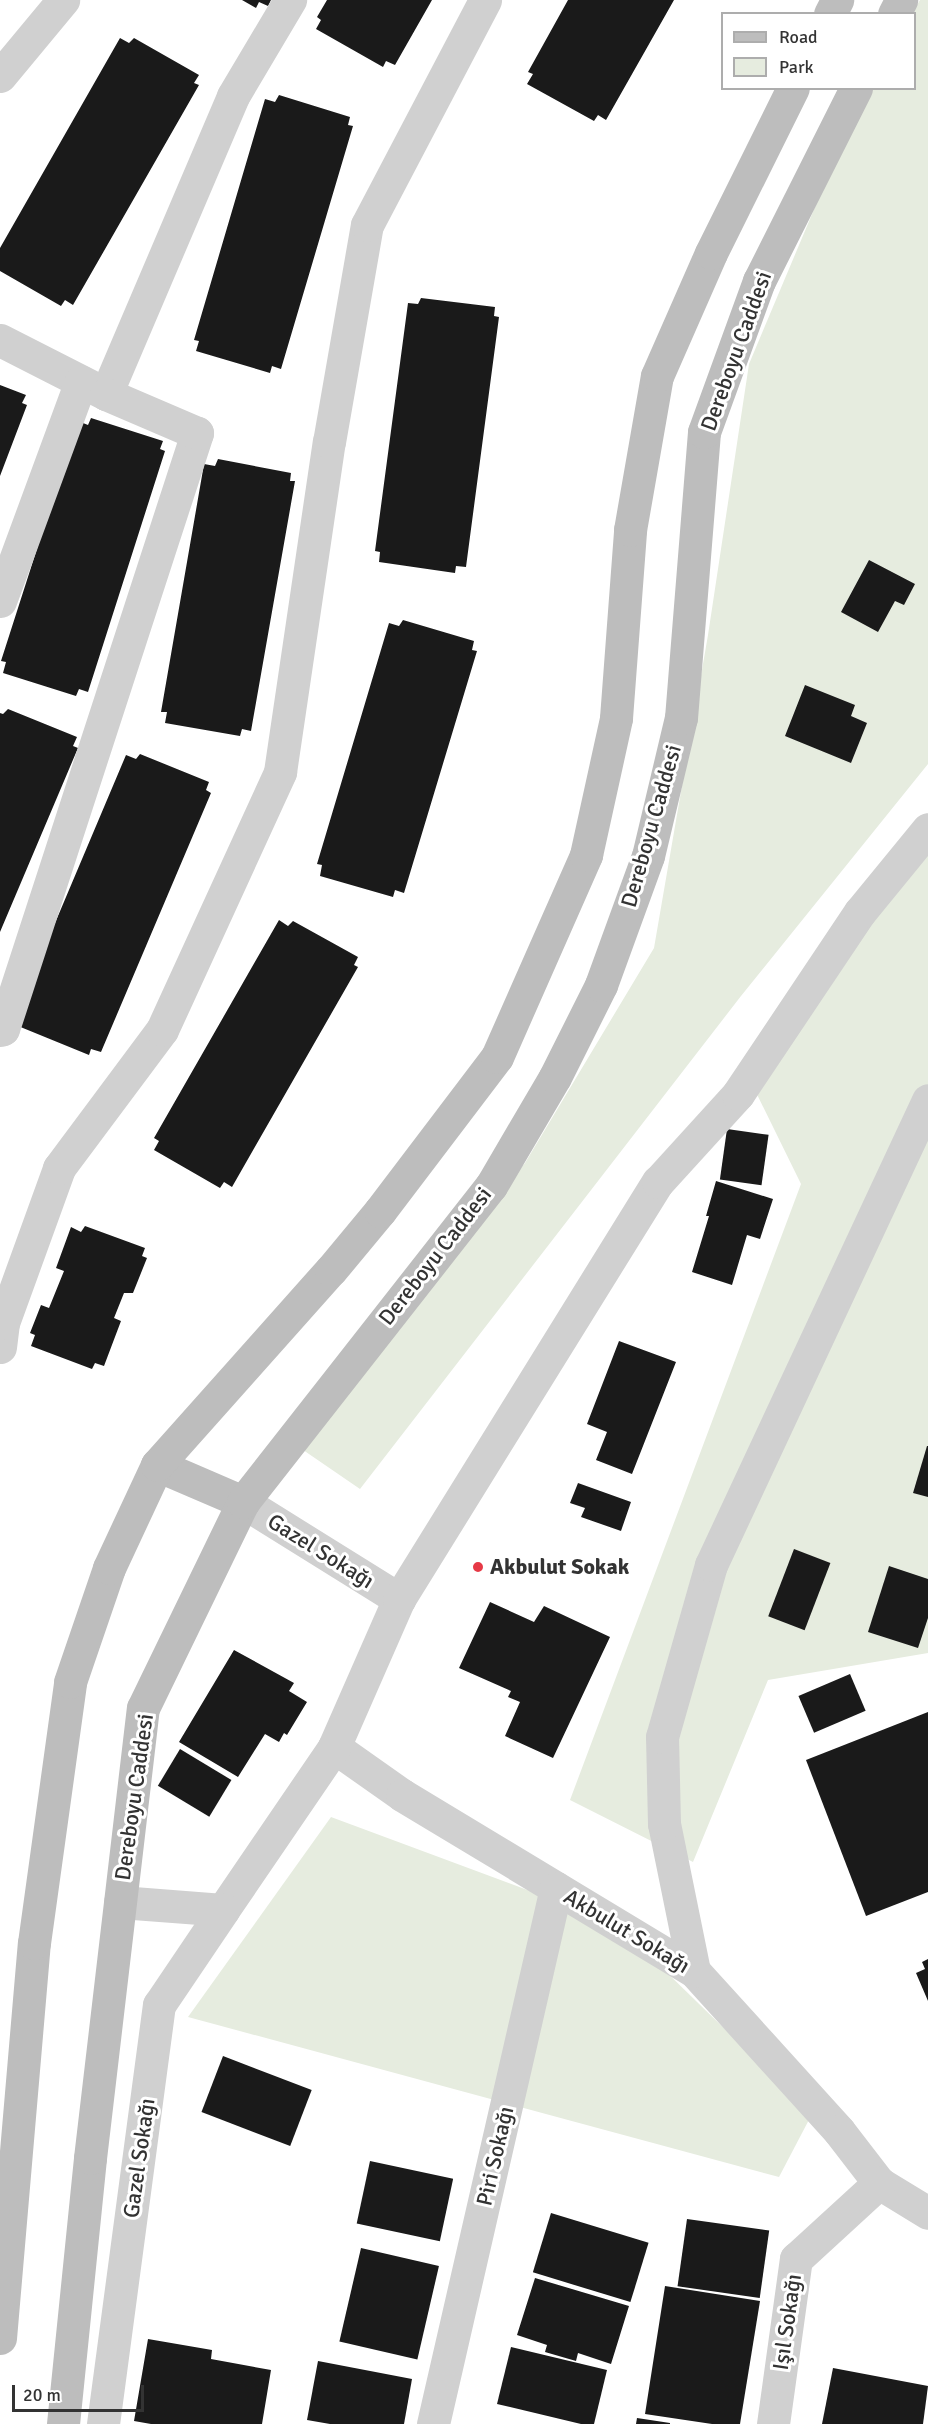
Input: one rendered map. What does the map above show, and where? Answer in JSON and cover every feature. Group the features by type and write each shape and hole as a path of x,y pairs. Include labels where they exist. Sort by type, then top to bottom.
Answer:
{"main road":[{"path":"0,2338 33,1943 70,1682 109,1568 157,1465 331,1270 380,1211 497,1057 586,855 616,718 630,530 657,376 711,254 792,90"},
{"name":"Dereboyu Caddesi","path":"63,2424 90,2158 143,1708 243,1502 491,1186 555,1077 601,985 648,856 681,718 704,432 759,281 855,90"},
{"path":"157,1465 243,1502"}],"street":[{"path":"0,76 63,0"},
{"path":"0,601 94,388 233,96 290,0"},
{"path":"0,1347 3,1323 59,1168 162,1030 280,772 329,442 367,225 485,0"},
{"path":"0,340 94,388 197,433 3,1029 0,1030"},
{"name":"Gazel Sokağı","path":"103,2424 159,2005 334,1747 399,1599 658,1182 738,1094 860,912 928,829"},
{"path":"694,1971 664,1824 662,1737 711,1565 928,1100"},
{"name":"Gazel Sokağı","path":"243,1502 399,1599"},
{"name":"Akbulut Sokağı","path":"334,1747 402,1795 694,1971 839,2131 879,2183 928,2213"},
{"name":"Piri Sokağı","path":"433,2424 556,1888"},
{"path":"120,1902 223,1910"},
{"name":"Işıl Sokağı","path":"773,2424 796,2259 879,2183"}],"green space":[{"path":"920,0 928,0 928,764 741,996 360,1489 290,1441 525,1163 654,948 708,635 749,364 839,150 871,90 916,90 916,12 913,12"},
{"path":"928,838 928,1653 768,1680 693,1862 570,1800 801,1184 747,1074"},
{"path":"331,1817 616,1923 812,2114 779,2177 188,2017"}],"building":[{"path":"242,0 271,0 268,6 259,2 256,8"},
{"path":"327,0 432,0 395,65 386,61 383,67 316,29 321,20 317,17"},
{"path":"568,0 674,0 606,120 598,115 594,121 527,84 533,74 528,72"},
{"path":"120,38 129,43 134,38 199,75 194,83 199,85 73,305 65,300 61,306 0,271 0,248"},
{"path":"279,95 350,117 348,125 353,126 281,369 272,366 270,373 196,351 199,341 194,340 265,99 275,102"},
{"path":"421,298 495,307 494,316 499,317 466,567 456,566 455,573 379,562 380,552 375,551 408,303 418,304"},
{"path":"0,385 26,395 22,403 27,405 0,476"},
{"path":"91,418 163,441 160,449 165,451 88,692 79,689 76,696 3,673 6,662 1,661 78,421 88,425"},
{"path":"218,459 291,473 290,481 295,481 251,731 242,729 240,736 165,723 167,712 161,712 204,464 215,466"},
{"path":"869,560 915,584 904,605 895,601 878,632 841,612"},
{"path":"403,620 474,641 472,650 477,651 404,893 395,890 393,897 320,876 322,865 317,864 389,623 399,626"},
{"path":"805,685 855,705 851,716 867,723 851,763 785,736"},
{"path":"8,709 77,737 73,746 78,748 0,932 0,713 3,714"},
{"path":"140,754 209,782 206,790 211,793 101,1052 91,1049 89,1055 18,1026 17,1013 126,755 136,759"},
{"path":"279,920 288,926 293,921 358,957 354,965 358,967 232,1187 224,1182 220,1188 154,1150 159,1141 154,1138"},
{"path":"727,1129 769,1135 761,1185 720,1180"},
{"path":"716,1181 773,1199 760,1239 747,1235 732,1285 692,1272 709,1216 706,1216"},
{"path":"85,1226 145,1248 142,1256 147,1258 133,1293 124,1293 114,1318 121,1321 104,1366 95,1363 92,1369 31,1346 35,1335 30,1333 41,1305 49,1308 64,1271 56,1268 71,1227 81,1232"},
{"path":"619,1341 676,1362 632,1474 596,1460 607,1432 587,1424"},
{"path":"928,1446 928,1497 913,1493"},
{"path":"578,1483 631,1502 621,1531 581,1517 585,1508 570,1503"},
{"path":"794,1549 830,1563 805,1630 768,1616"},
{"path":"889,1566 928,1579 928,1618 918,1648 868,1632"},
{"path":"490,1602 534,1622 544,1606 610,1637 553,1758 505,1736 520,1702 508,1697 511,1691 459,1668"},
{"path":"234,1650 294,1683 289,1691 307,1702 287,1735 284,1733 279,1742 265,1734 238,1777 179,1742"},
{"path":"850,1674 866,1711 814,1733 798,1696"},
{"path":"928,1712 928,1892 866,1916 806,1760"},
{"path":"180,1749 231,1780 209,1817 158,1786"},
{"path":"928,1959 928,2001 916,1973 925,1969 922,1962"},
{"path":"223,2056 312,2090 290,2146 201,2112"},
{"path":"370,2161 453,2179 440,2241 357,2224"},
{"path":"551,2213 649,2243 630,2302 533,2272"},
{"path":"687,2219 769,2231 760,2298 678,2286"},
{"path":"361,2248 439,2266 417,2360 339,2342"},
{"path":"535,2278 629,2306 611,2364 578,2353 576,2361 545,2352 547,2345 517,2335"},
{"path":"665,2286 760,2301 740,2424 712,2424 645,2414"},
{"path":"148,2339 212,2350 211,2359 271,2370 262,2424 151,2424 134,2421"},
{"path":"511,2347 607,2370 594,2424 581,2424 497,2404"},
{"path":"318,2361 412,2379 404,2424 330,2424 307,2420"},
{"path":"833,2368 928,2386 923,2424 822,2424"},
{"path":"637,2418 670,2423 670,2424 636,2424"}],"place":[{"name":"Akbulut Sokak","path":"478,1567"}]}
